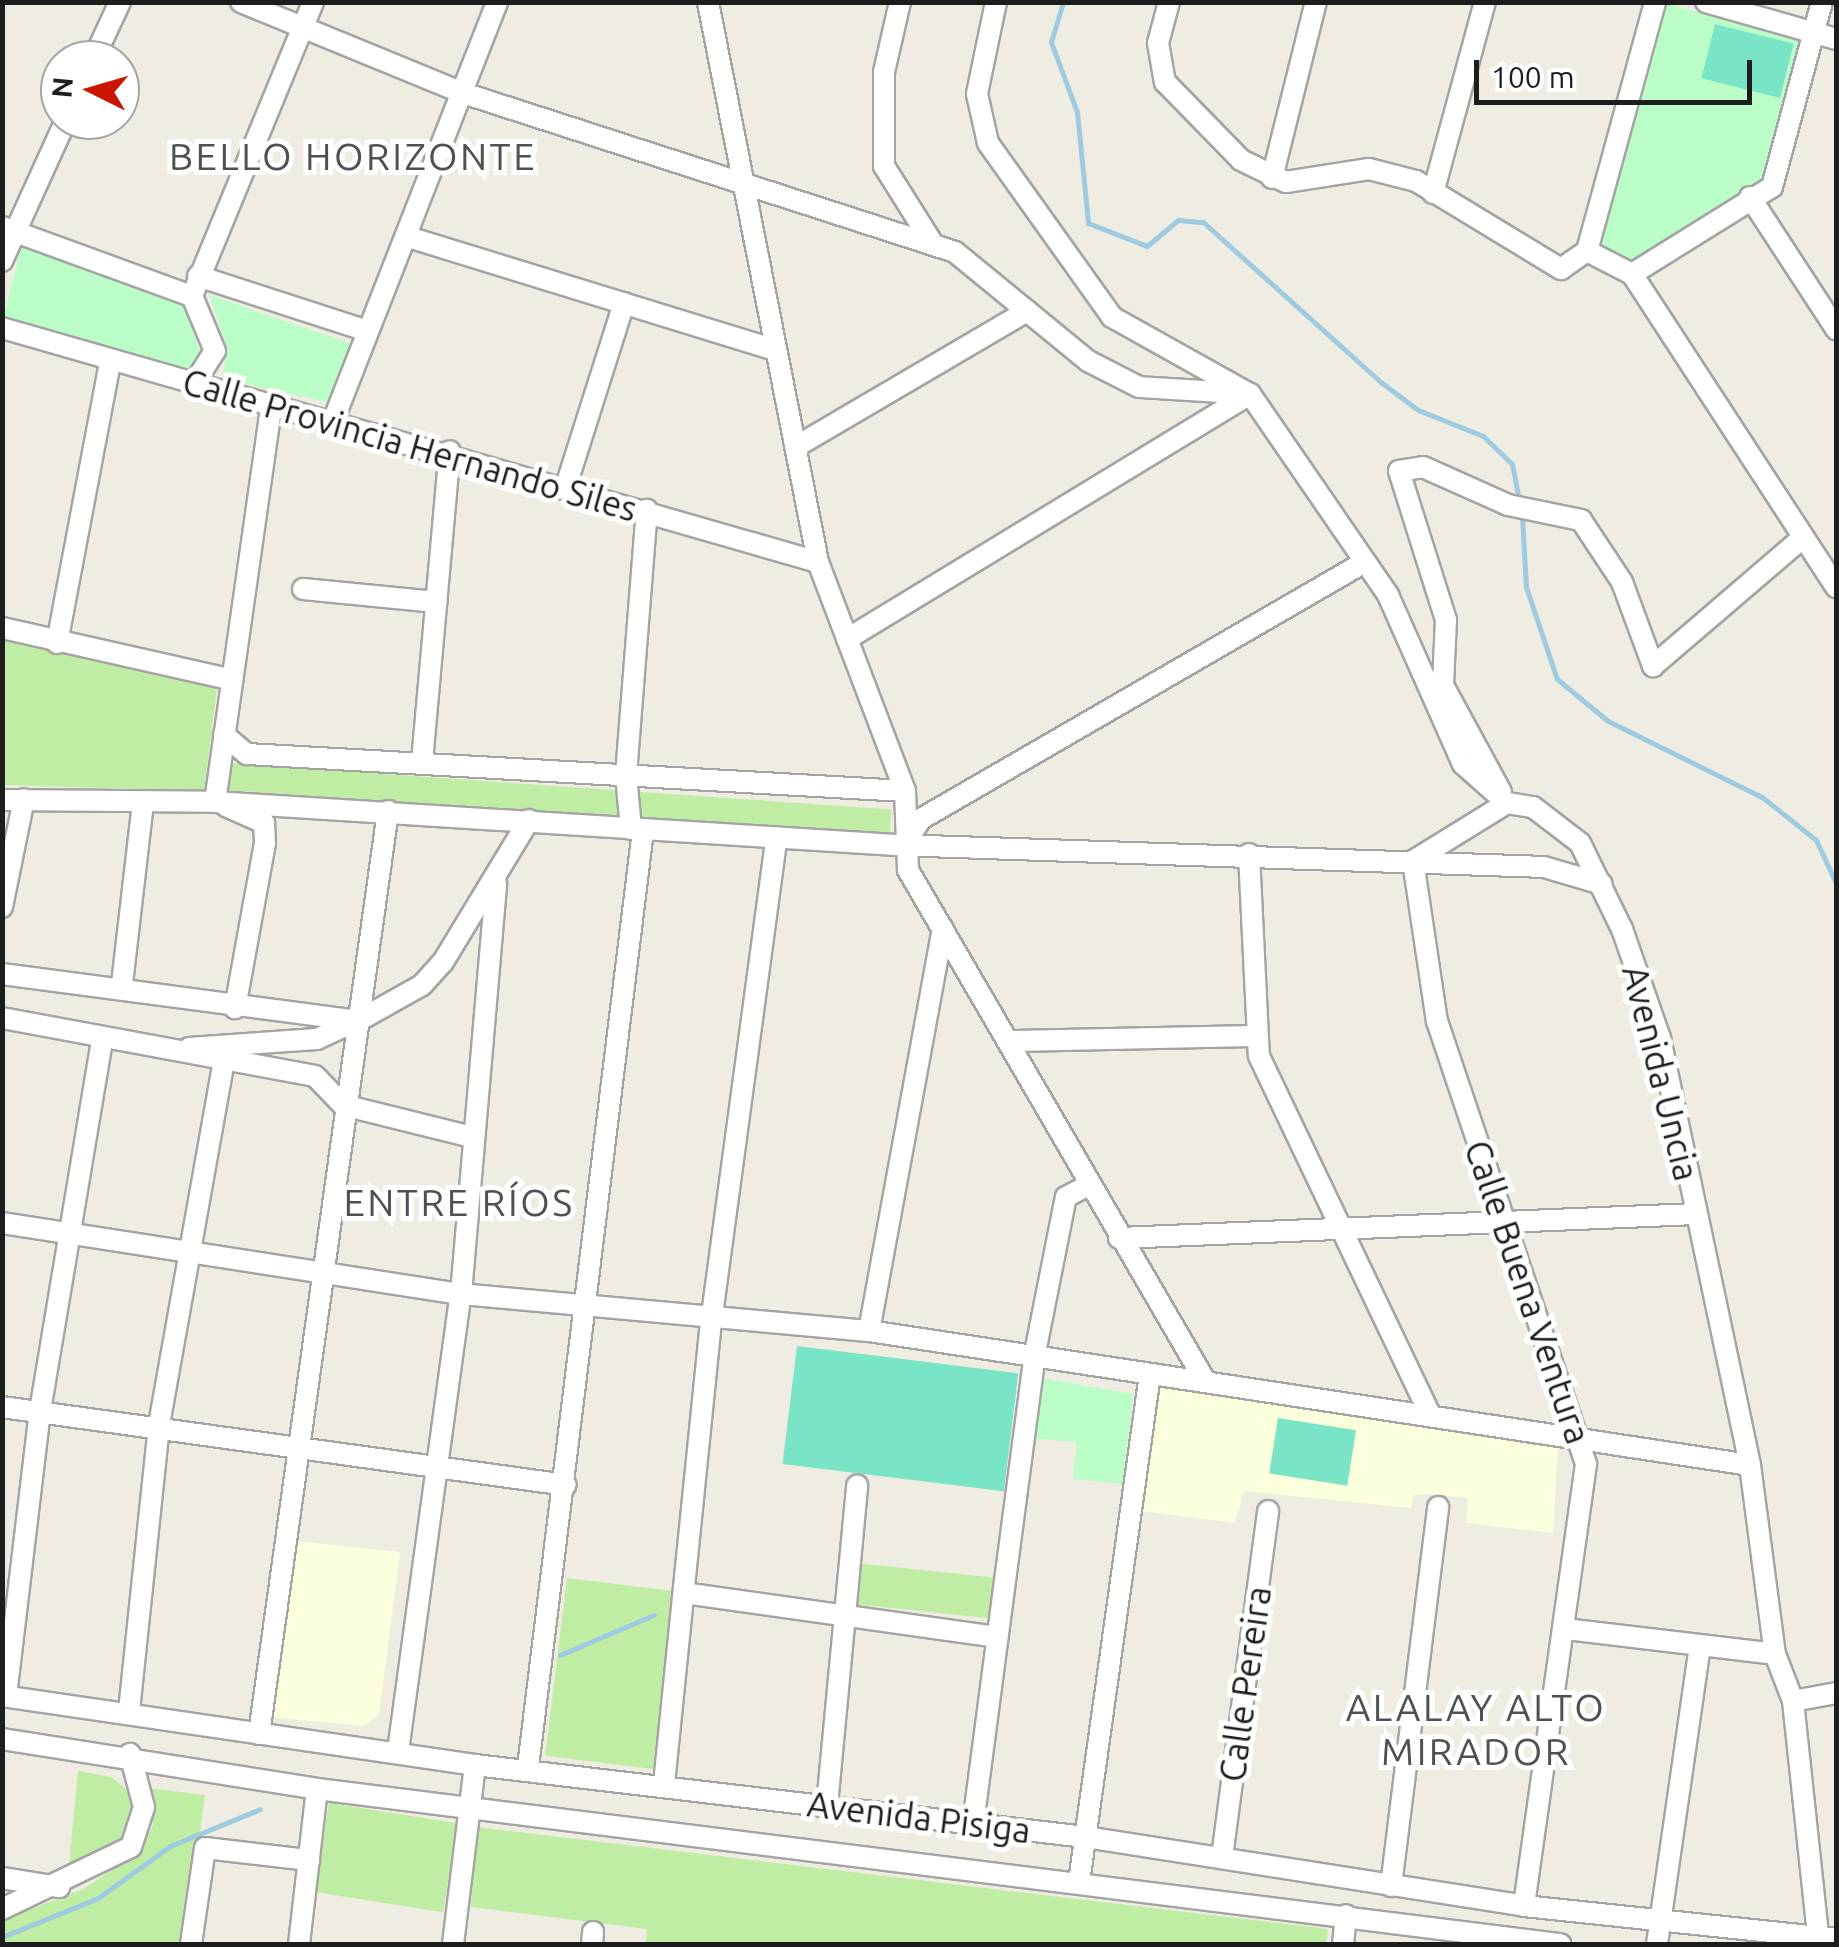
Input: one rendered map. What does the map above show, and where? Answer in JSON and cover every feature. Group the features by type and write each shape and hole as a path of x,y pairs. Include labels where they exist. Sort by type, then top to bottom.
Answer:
{"street":[{"path":"102,40 120,2"},
{"path":"241,2 460,92 738,186 933,244 1027,311 1088,361 1140,387 1250,394"},
{"path":"194,384 215,351 195,286 312,2"},
{"path":"335,416 497,2"},
{"path":"708,2 738,186 797,446 818,562 905,792 901,842 908,870 1012,1041 1087,1186 1204,1379"},
{"path":"900,2 884,72 884,166 933,244"},
{"path":"996,2 977,94 988,143 1094,297 1138,338 1188,367 1250,394"},
{"path":"1170,2 1158,43 1165,82 1241,160 1272,178 1369,169 1433,194 1542,265 1561,270 1587,251 1655,2"},
{"path":"1272,178 1316,2"},
{"path":"1433,194 1484,2"},
{"path":"1706,2 1836,38"},
{"path":"1632,274 1772,186 1822,2"},
{"path":"2,260 9,229 56,140"},
{"path":"1750,197 1836,328"},
{"path":"9,229 195,286 367,332"},
{"path":"408,236 775,350"},
{"path":"1587,251 1632,274 1801,539 1836,587"},
{"path":"566,486 624,303"},
{"path":"797,446 1027,311"},
{"name":"Calle Provincia Hernando Siles","path":"2,328 271,409 335,416 818,562"},
{"path":"58,644 110,362"},
{"path":"847,638 1250,394"},
{"name":"Avenida Uncia","path":"1250,394 1388,595 1463,764 1507,803 1555,820 1602,884 1660,1038 1750,1465 1775,1654 1793,1700 1821,1941"},
{"path":"214,802 271,409"},
{"path":"422,762 450,451"},
{"path":"1412,861 1507,803 1443,685 1446,620 1429,548 1396,483 1399,471 1423,467 1508,505 1543,516 1581,520 1622,582 1654,666 1801,539"},
{"path":"528,1767 591,1306 637,830 626,775 647,510"},
{"path":"901,842 920,819 1362,562"},
{"path":"303,589 436,602"},
{"path":"2,628 58,644 232,680"},
{"path":"224,734 247,754 905,792"},
{"path":"2,906 24,799"},
{"path":"2,800 214,802 778,838 1544,867 1602,884"},
{"path":"122,984 143,802"},
{"path":"214,802 264,823 236,1008"},
{"path":"260,1734 326,1276 343,1105 388,811"},
{"path":"155,1051 316,1039 422,985 496,883 529,820"},
{"path":"664,1784 712,1315 778,838"},
{"path":"1249,854 1255,1036 1429,1412"},
{"name":"Calle Buena Ventura","path":"1412,861 1437,1021 1586,1464 1524,1906"},
{"path":"398,1752 441,1465 461,1294 496,883"},
{"path":"869,1331 943,929"},
{"path":"2,974 122,984 236,1008 358,1020"},
{"path":"2,1018 155,1051 315,1076 343,1105 472,1137"},
{"path":"1012,1041 1255,1036"},
{"path":"4,1696 40,1411 66,1237 102,1040"},
{"path":"129,1711 159,1425 224,1061"},
{"path":"972,1824 1034,1358 1066,1197 1087,1186"},
{"path":"1119,1238 1696,1214"},
{"path":"2,1223 66,1237 461,1294 869,1331 1034,1358 1576,1433 1750,1465"},
{"path":"1080,1882 1150,1374"},
{"path":"2,1407 159,1425 566,1484"},
{"path":"826,1805 857,1486"},
{"path":"1391,1886 1438,1508"},
{"name":"Calle Pereira","path":"1222,1858 1268,1511"},
{"path":"684,1593 997,1637"},
{"path":"1566,1628 1775,1654"},
{"path":"1657,1944 1700,1645"},
{"path":"1793,1700 1836,1693"},
{"name":"Avenida Pisiga","path":"4,1696 129,1711 475,1765 528,1767 1085,1838 1524,1906 1821,1941"},
{"name":"Avenida Pisiga","path":"2,1738 130,1754 317,1788 1346,1914 1467,1939 1560,1944"},
{"path":"2,1909 112,1862 142,1829 130,1754"},
{"path":"454,1944 475,1765"},
{"path":"299,1944 317,1788"},
{"path":"192,1944 204,1848 309,1860"},
{"path":"2,1878 61,1887"},
{"path":"1342,1944 1346,1914"}],"shaded area":[{"path":"1157,1385 1558,1446 1553,1533 1466,1523 1468,1498 1425,1494 1414,1495 1411,1508 1244,1491 1235,1523 1141,1511"},
{"path":"287,1540 400,1552 379,1714 364,1726 267,1717"}],"green space":[{"path":"1664,3 1801,40 1765,176 1637,261 1593,249"},
{"path":"1715,24 1794,44 1780,98 1701,78"},
{"path":"22,245 185,305 202,359 191,374 3,319"},
{"path":"209,295 352,344 331,403 223,379 227,348"},
{"path":"3,640 217,688 204,791 3,785"},
{"path":"227,763 891,809 889,836 225,790"},
{"path":"797,1346 1018,1373 1004,1491 782,1464"},
{"path":"1041,1378 1133,1394 1123,1484 1073,1479 1077,1442 1028,1438"},
{"path":"1278,1418 1356,1430 1347,1486 1269,1473"},
{"path":"855,1563 993,1578 989,1618 851,1604"},
{"path":"567,1578 675,1591 653,1769 545,1756"},
{"path":"78,1771 111,1777 131,1793 133,1817 117,1849 68,1876"},
{"path":"148,1788 205,1795 185,1944 3,1944 3,1920 83,1889 138,1853 153,1825"},
{"path":"329,1803 457,1823 443,1912 315,1892"},
{"path":"476,1827 1328,1929 1326,1944 646,1944 647,1929 471,1907"}],"waterway":[{"path":"1063,2 1051,42 1077,112 1088,223 1147,246 1178,220 1203,222 1382,383 1418,410 1483,436 1512,464 1519,500"},
{"path":"1522,516 1526,587 1557,679 1608,721 1762,797 1816,840 1836,883"},
{"path":"1836,1005 1836,1033"},
{"path":"560,1655 654,1615"},
{"path":"2,1937 98,1898 170,1846 260,1809"}],"district":[{"name":"BELLO HORIZONTE","path":"353,157"},
{"name":"ENTRE RÍOS","path":"459,1203"},
{"name":"ALALAY ALTO MIRADOR","path":"1476,1730"}]}
